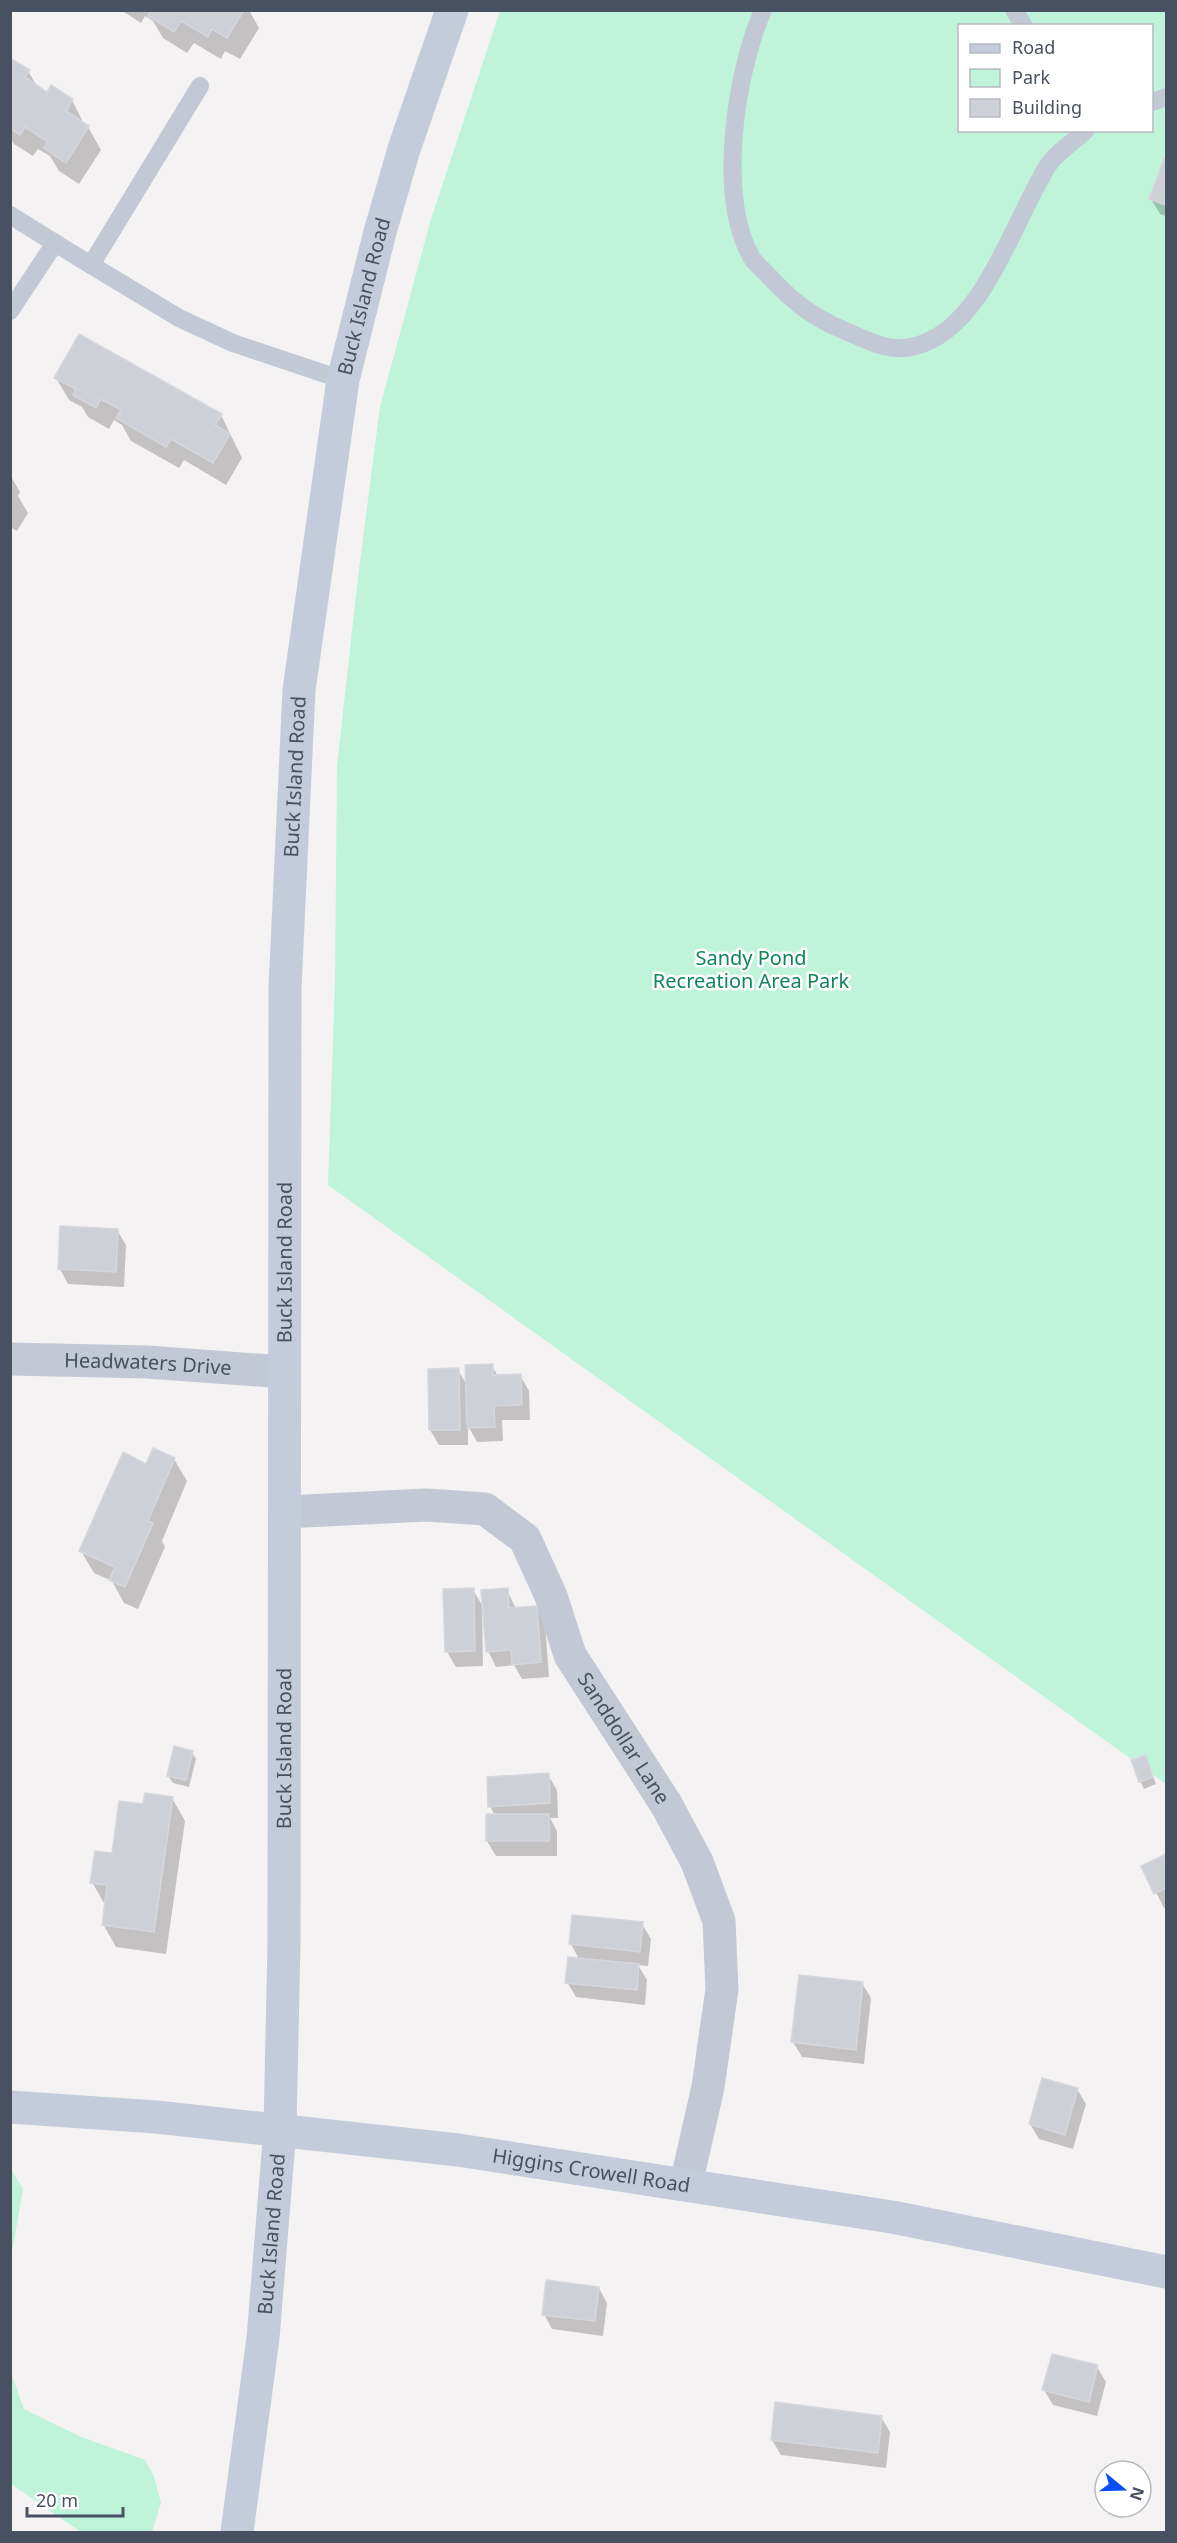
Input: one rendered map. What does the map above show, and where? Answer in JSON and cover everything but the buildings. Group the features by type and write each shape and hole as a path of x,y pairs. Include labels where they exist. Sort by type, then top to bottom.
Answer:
{"main road":[{"name":"Buck Island Road","path":"237,2532 263,2338 280,2130 284,1943 285,988 299,690 343,380 380,232 404,149 452,10"},
{"name":"Higgins Crowell Road","path":"10,2107 156,2117 458,2150 892,2217 1167,2272"}],"street":[{"name":"Headwaters Drive","path":"10,1359 147,1362 284,1372"},
{"name":"Sanddollar Lane","path":"285,1512 426,1504 485,1509 525,1539 551,1596 570,1655 666,1804 697,1862 719,1921 722,1989 708,2087 686,2184"}],"lane":[{"path":"763,10 743,76 732,142 734,192 740,227 752,258 791,300 826,322 871,342 900,350 933,339 957,320 982,291 1048,165 1084,132"},
{"path":"1014,10 1023,24"},
{"path":"91,265 200,86"},
{"path":"10,215 179,318 233,343 343,380"},
{"path":"10,311 55,243"}],"green space":[{"name":"Sandy Pond Recreation Area Park","path":"500,11 1166,11 1166,1784 328,1185 335,982 337,766 380,407 431,219"},
{"path":"10,2169 23,2189 11,2257"},
{"path":"10,2370 24,2409 79,2436 145,2460 154,2476 161,2503 152,2532 81,2532 11,2484"}]}
